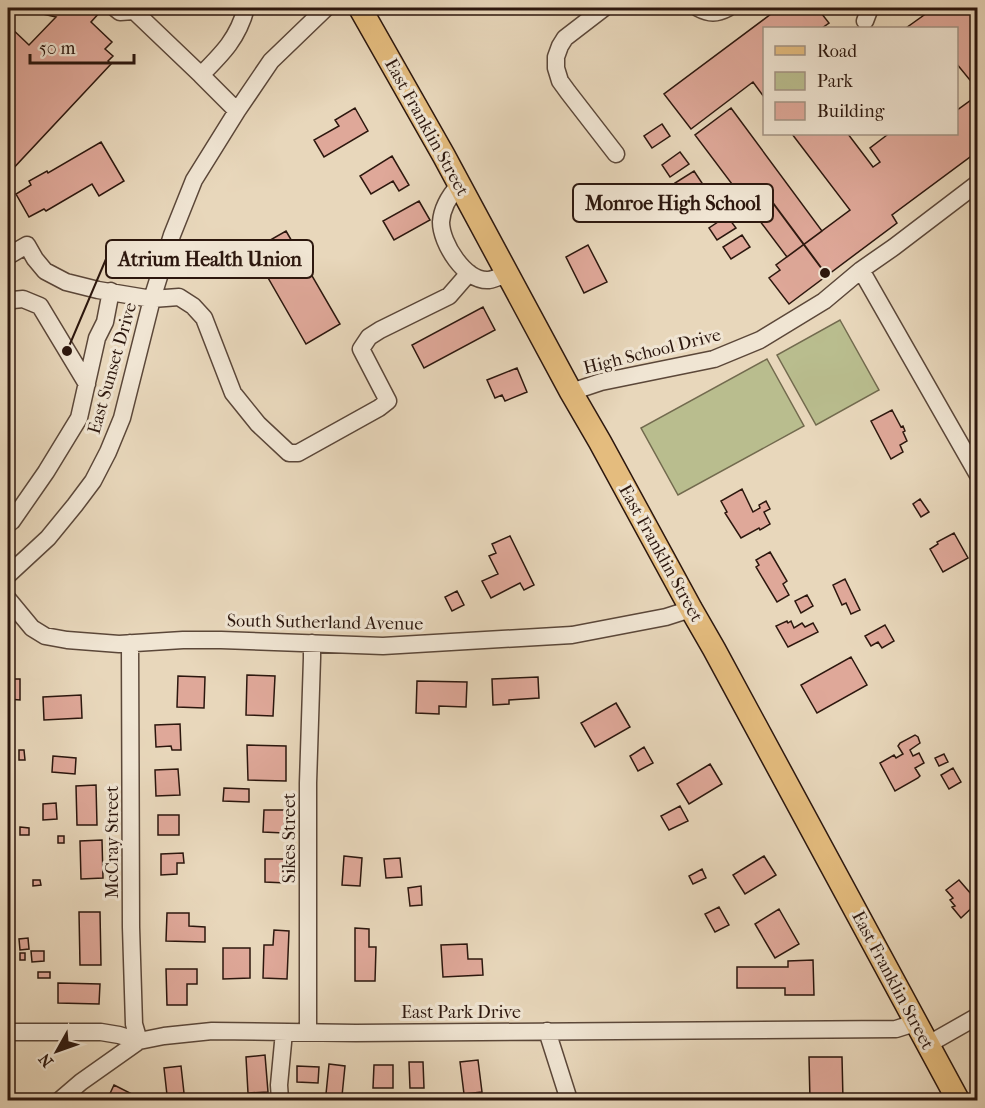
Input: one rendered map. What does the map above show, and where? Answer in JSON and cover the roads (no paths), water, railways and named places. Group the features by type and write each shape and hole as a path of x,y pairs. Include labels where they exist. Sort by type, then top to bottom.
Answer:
{"main road":[{"name":"East Franklin Street","path":"360,8 459,185 570,392 600,442 776,761 957,1101"}],"street":[{"path":"115,8 120,12 133,9 237,111"},
{"path":"201,75 217,60 235,36 246,8"},
{"name":"East Sunset Drive","path":"8,575 48,538 75,505 93,481 108,452 122,418 152,299 172,236 194,180 271,61 326,8"},
{"path":"604,8 565,38 556,57 556,68 560,81 616,154"},
{"path":"698,8 714,13 728,8"},
{"name":"High School Drive","path":"570,392 601,382 714,359 760,340 824,301 861,270 978,183"},
{"path":"459,185 449,196 441,220 442,234 454,257 469,273 482,279 507,274"},
{"path":"8,256 27,244 45,271 66,282 152,299 179,297 193,306 204,318 231,389 258,424 289,453 298,453 388,401 360,349 369,337 380,330 449,296 469,273"},
{"path":"861,270 978,475"},
{"path":"8,524 45,472 79,418 97,338 105,322 104,290"},
{"path":"8,303 23,299 40,306 87,384"},
{"name":"South Sutherland Avenue","path":"8,599 32,628 45,636 67,640 130,643 211,640 383,646 572,636 666,617 691,609"},
{"name":"McCray Street","path":"130,643 134,1024 139,1041"},
{"name":"Sikes Street","path":"308,1032 308,783 312,644"},
{"path":"927,1045 978,1016"},
{"name":"East Park Drive","path":"8,1032 101,1032 139,1041 212,1031 896,1029 915,1023"},
{"path":"547,1031 569,1101"},
{"path":"280,1101 279,1085 284,1032"},
{"path":"60,1101 81,1082 139,1041"}],"place":[{"name":"Monroe High School","path":"825,273"},
{"name":"Atrium Health Union","path":"67,351"}]}
